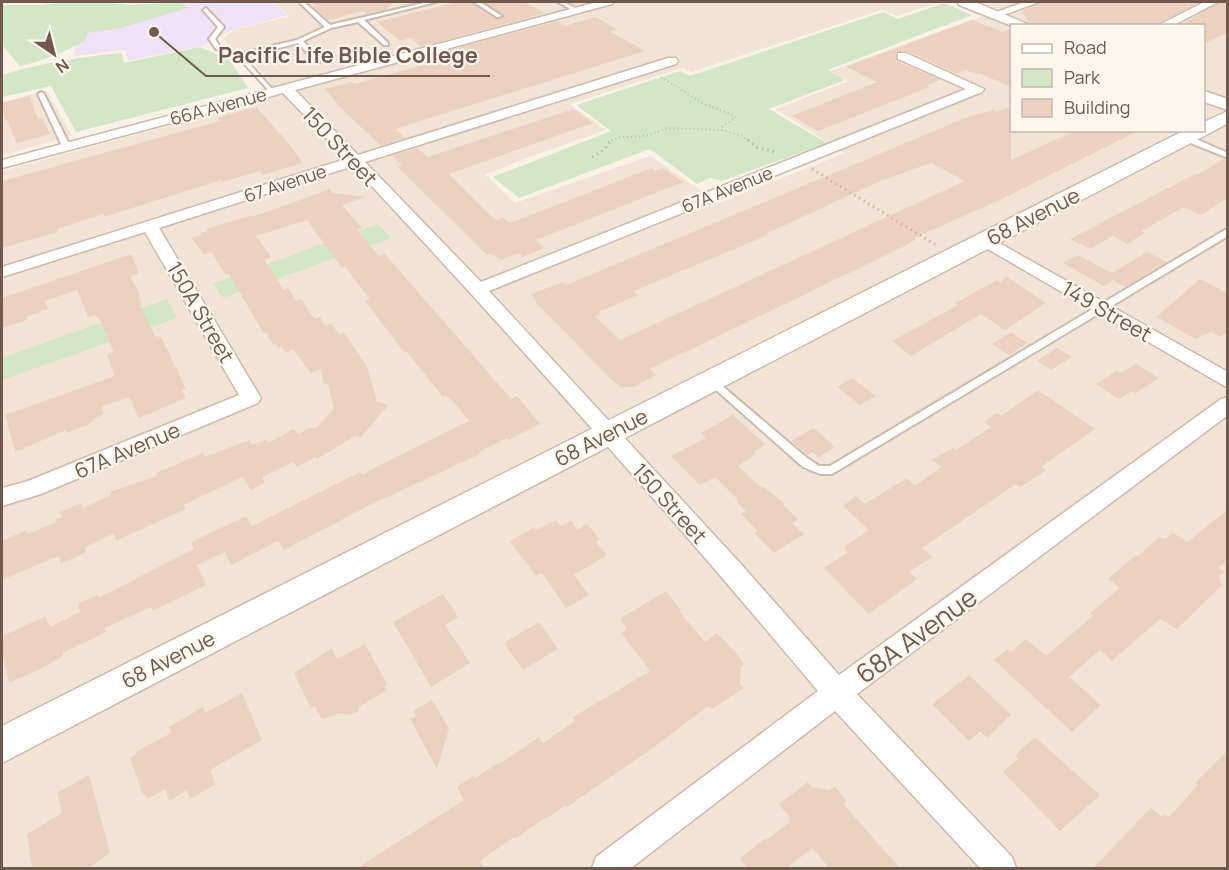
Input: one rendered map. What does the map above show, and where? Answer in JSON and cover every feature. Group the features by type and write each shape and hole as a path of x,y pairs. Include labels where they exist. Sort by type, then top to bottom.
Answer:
{"street":[{"name":"66A Avenue","path":"2,164 608,2"},
{"path":"964,2 1020,24"},
{"path":"997,14 1033,2"},
{"path":"1166,24 1212,2"},
{"name":"67A Avenue","path":"478,289 977,89 902,56"},
{"name":"67 Avenue","path":"2,272 672,61"},
{"name":"150 Street","path":"286,88 353,161 478,289 606,434 731,570 837,693 1001,868"},
{"path":"1205,97 1227,105"},
{"name":"68 Avenue","path":"1205,128 1227,117"},
{"name":"68 Avenue","path":"2,745 1197,132"},
{"name":"150A Street","path":"150,226 251,398"},
{"name":"149 Street","path":"986,240 1227,381"},
{"name":"67A Avenue","path":"2,497 33,488 251,398"},
{"name":"68A Avenue","path":"607,868 837,693 1227,404"}],"lane":[{"path":"301,2 329,27"},
{"path":"239,56 299,41 329,27 433,2"},
{"path":"477,2 499,16"},
{"path":"561,2 576,10"},
{"path":"206,10 221,27 212,39 218,48 239,56 272,92"},
{"path":"360,20 386,44"},
{"path":"299,41 318,61"},
{"path":"41,94 66,147"},
{"path":"1197,132 1227,156"},
{"path":"711,381 803,462 823,471 832,470 1103,309 1227,232"}],"path":[{"path":"655,73 704,104 733,115 735,118 722,127 722,130"},
{"path":"592,158 604,150 608,142 625,135 648,136 660,129 668,128 722,130 740,135 757,147 786,155"},
{"path":"806,166 938,246"}],"shaded area":[{"path":"175,2 271,2 288,15 229,31 201,46 128,61 126,50 74,56 79,33"},
{"path":"273,2 940,2 897,16 882,10 691,72 682,68 570,104 606,130 485,175 515,203 650,156 719,203 845,153 775,109 848,81 830,71 999,10 979,2 1227,2 1227,868 2,868 2,171 279,96 251,58 234,52 223,39 234,30 290,16"},
{"path":"47,91 72,136 2,155 2,102"}],"green space":[{"path":"64,2 106,2 128,5 180,2 188,8 120,28 87,33 85,41 77,45 45,59 20,66 2,45 2,5 41,5"},
{"path":"944,3 972,15 828,70 845,80 769,109 827,143 722,181 710,178 697,184 650,149 519,198 493,177 611,131 576,105 680,71 690,76 883,12 898,19"},
{"path":"200,47 229,59 248,88 76,132 51,86 2,97 2,75 31,67 121,53 124,63"},
{"path":"378,224 391,238 223,298 213,284"},
{"path":"167,299 177,318 2,380 2,358"}],"building":[{"path":"311,2 394,2 386,9 367,14 363,11 328,20 312,6 316,6"},
{"path":"457,2 472,2 497,19 504,16 483,2 525,2 545,13 421,47 411,38 400,41 377,22"},
{"path":"1041,2 1200,2 1159,24 1031,24 1022,11"},
{"path":"1220,2 1227,2 1227,33 1205,43 1205,24 1182,24"},
{"path":"595,17 618,30 610,32 645,51 398,128 396,130 405,138 381,146 324,89 352,82 354,84 439,61 431,55 558,21 565,26"},
{"path":"972,20 1003,32 1010,29 1010,87 979,73 975,74 966,70 957,74 907,51 898,51 897,61 941,80 927,85 930,87 818,131 792,116 877,82 846,67"},
{"path":"29,96 38,119 42,118 50,134 17,143 7,120 5,121 2,103"},
{"path":"1010,106 1011,160 1073,132 1136,132 1002,199 914,238 916,239 907,245 650,369 656,375 634,387 621,387 612,380 538,305 531,294 563,282 566,285 970,116 993,110 997,112","holes":["931,163 965,181 620,340 595,316 600,314 599,312 638,295 634,291 768,235 766,234 880,181"]},
{"path":"256,107 303,163 262,175 259,171 223,182 221,180 104,217 103,214 57,229 58,232 2,248 2,181 220,121 217,118"},
{"path":"573,109 593,123 449,174 491,216 497,220 503,217 510,223 652,168 655,171 663,168 683,182 536,240 544,248 522,257 519,253 501,260 491,254 487,255 398,167 402,165 392,156 417,148 428,157"},
{"path":"1224,159 1227,160 1227,198 1201,215 1184,207 1142,231 1145,233 1127,244 1113,236 1090,249 1070,239 1189,177 1201,173"},
{"path":"330,189 332,193 366,197 342,205 362,228 357,230 379,256 385,254 511,399 517,396 540,424 370,505 284,550 278,541 231,565 225,552 197,565 206,585 153,611 151,607 105,628 106,632 62,653 63,656 42,668 9,683 2,652 2,636 46,616 50,627 80,612 78,604 98,595 98,598 194,549 191,542 246,516 252,526 360,472 362,475 469,421 452,400 446,396 443,397 406,351 404,352 365,301 370,299 345,267 342,268 307,220 256,236 271,257 264,260 284,290 288,288 296,301 301,299 315,319 320,317 325,326 331,323 339,335 344,333 367,366 377,401 388,405 386,408 360,438 355,436 317,459 315,457 297,467 293,462 262,477 265,483 251,490 242,477 184,505 186,509 116,541 114,533 85,548 86,552 61,564 59,557 53,558 2,580 2,541 26,530 28,534 56,522 55,519 62,517 60,512 81,503 83,508 111,495 110,492 157,476 156,473 203,453 205,457 249,440 252,445 266,439 268,443 294,429 298,434 309,428 316,428 334,409 328,384 324,385 321,369 311,373 293,350 285,353 282,347 274,345 266,333 264,334 229,274 226,275 211,252 204,255 192,238 202,235 200,233 207,231 206,229 258,215"},
{"path":"1147,252 1167,262 1125,287 1113,280 1104,286 1063,263 1078,255 1112,273"},
{"path":"131,254 139,273 130,276 140,295 138,296 142,305 140,305 155,336 161,337 169,353 186,389 182,390 186,398 139,418 129,397 101,407 104,414 87,425 67,433 66,430 15,452 5,415 115,376 107,355 114,352 100,320 95,315 88,317 77,290 45,301 48,309 26,317 27,320 2,328 2,298"},
{"path":"1007,277 1046,303 1005,330 981,314 911,356 892,341 958,305 955,303"},
{"path":"1200,279 1227,293 1227,332 1221,337 1211,332 1196,339 1156,317"},
{"path":"1011,332 1028,343 1009,355 992,344"},
{"path":"1057,348 1072,357 1051,370 1037,361"},
{"path":"1136,364 1159,378 1136,393 1132,391 1119,399 1096,384 1117,371 1121,373"},
{"path":"852,378 876,396 860,405 837,387"},
{"path":"1038,390 1095,429 1041,467 1046,470 1021,487 1016,484 922,548 932,557 909,572 917,579 869,614 824,568 848,552 844,547 869,530 843,506 856,496 865,504 907,478 915,486 941,467 932,460 953,448 956,450 991,427 984,422 997,413 1001,416"},
{"path":"733,415 765,444 754,452 756,454 738,466 760,487 762,486 783,502 784,506 798,519 792,523 804,534 774,553 754,533 758,531 741,514 746,511 736,501 738,500 715,477 700,485 671,456 706,438 701,433"},
{"path":"814,428 835,447 819,457 812,452 808,455 791,441"},
{"path":"1227,510 1227,562 1218,567 1225,572 1219,577 1222,585 1177,629 1160,619 1112,661 1100,650 1069,677 1101,705 1072,732 994,660 1008,649 1011,652 1026,639 1046,656 1093,616 1090,613 1120,588 1108,579 1136,555 1138,556 1160,536 1164,539 1174,533 1187,542"},
{"path":"556,520 561,526 571,521 578,530 587,524 600,539 596,542 607,555 574,575 589,595 566,608 542,573 536,576 510,541 534,527 536,530"},
{"path":"666,591 681,610 679,611 705,642 717,633 737,654 744,664 741,667 740,684 744,688 712,709 708,706 653,748 567,807 566,805 515,839 514,837 480,861 484,868 357,868 464,800 457,787 473,776 475,778 501,763 539,737 543,743 575,721 573,717 650,671 621,633 627,629 620,619"},
{"path":"443,594 458,617 445,625 470,663 431,687 393,622"},
{"path":"539,622 558,649 523,670 504,643"},
{"path":"365,644 387,684 384,686 387,690 359,707 358,711 351,715 338,713 322,720 315,706 311,708 294,673 332,648 337,659"},
{"path":"969,675 1011,715 987,738 980,731 969,741 932,704"},
{"path":"242,693 262,740 210,770 216,784 190,799 187,790 169,801 165,789 147,799 145,794 143,795 130,758 137,754 136,752 171,733 169,727 203,707 205,713"},
{"path":"432,700 449,729 437,769 410,719 416,716 413,711"},
{"path":"1035,737 1100,795 1060,831 1003,772 1018,759 1015,755"},
{"path":"1227,751 1227,868 1093,868 1151,808 1162,817 1165,814 1169,817 1198,785 1195,783"},
{"path":"89,775 110,853 92,866 84,868 32,868 27,834 62,813 57,793"},
{"path":"808,782 812,787 828,790 835,787 846,800 844,805 900,868 829,868 813,848 786,868 747,868 740,859 765,838 766,840 790,822 788,820 790,818 779,804"}],"place":[{"name":"Pacific Life Bible College","path":"154,32"}]}
